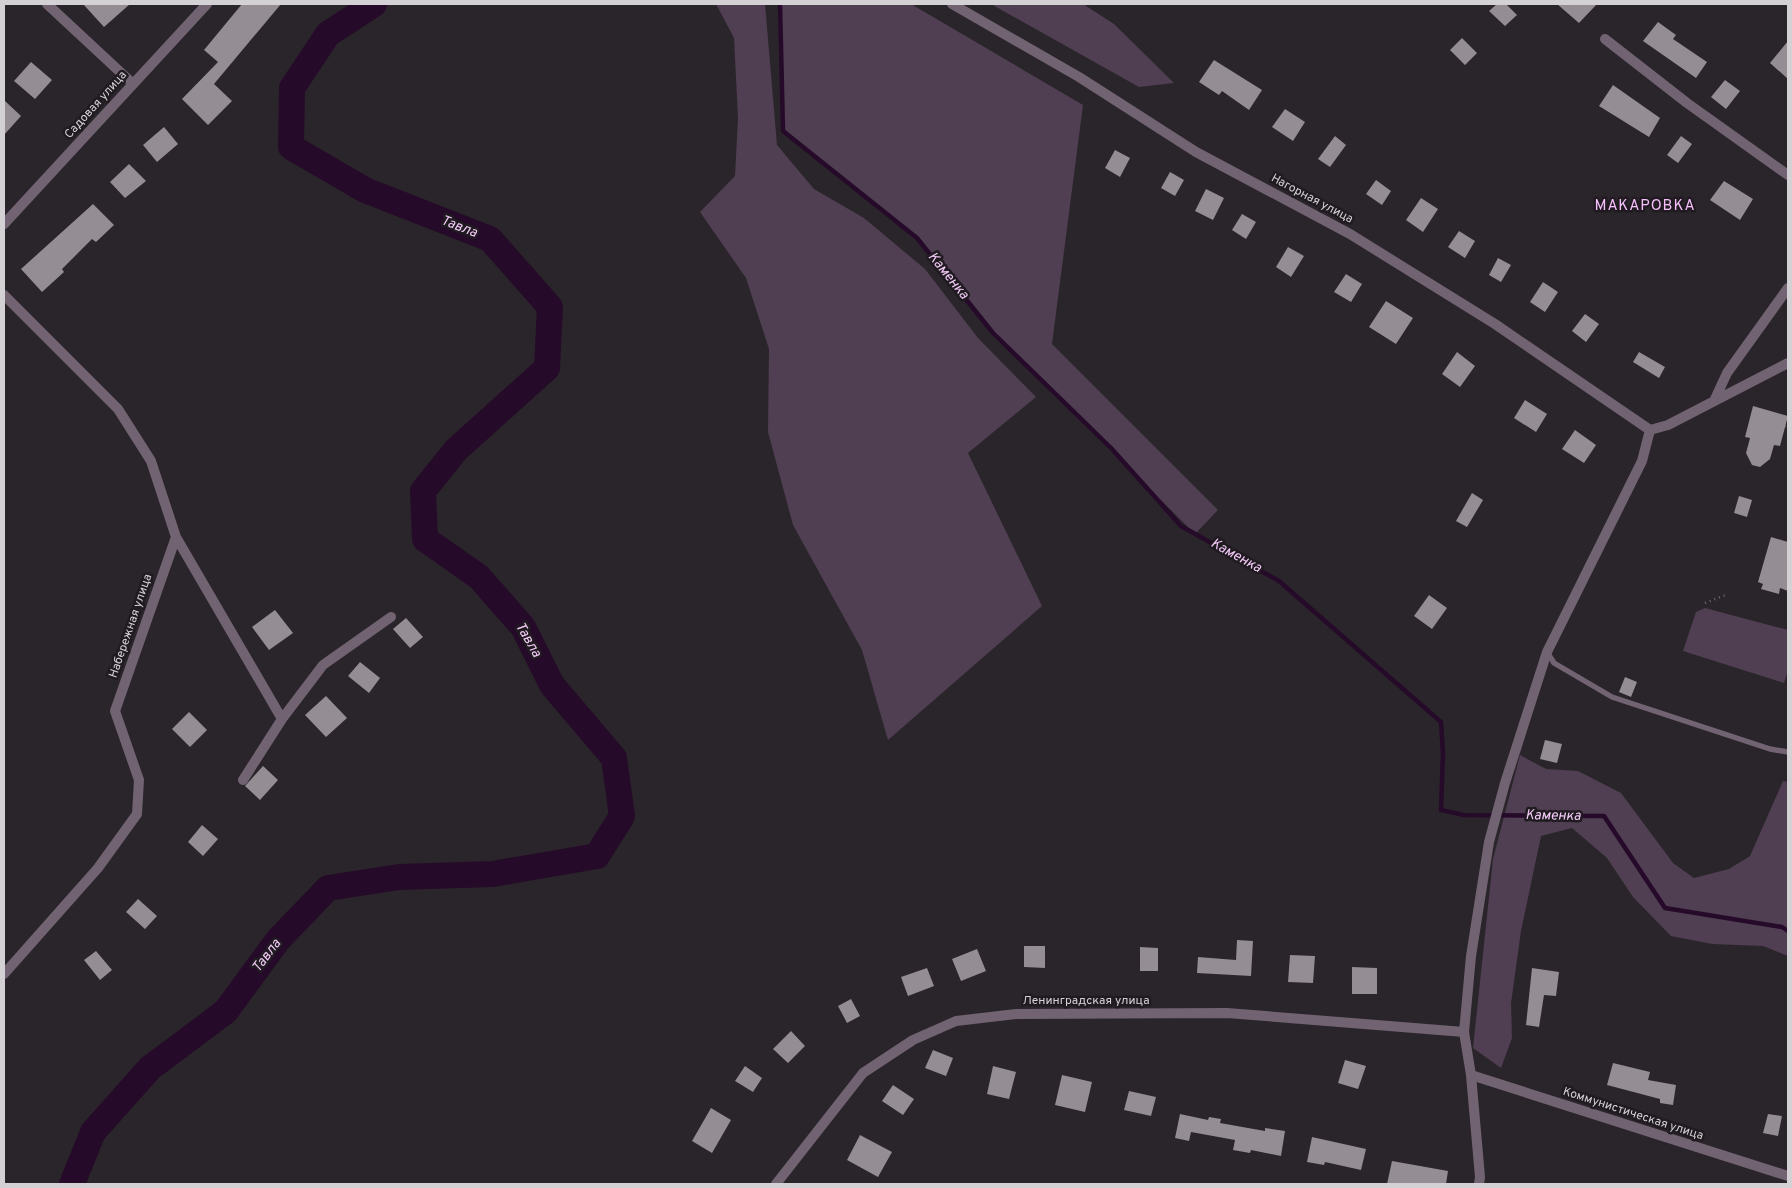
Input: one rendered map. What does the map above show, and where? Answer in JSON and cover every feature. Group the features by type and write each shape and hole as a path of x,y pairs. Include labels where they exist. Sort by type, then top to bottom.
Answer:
{"street":[{"path":"47,4 132,83"},
{"name":"Садовая улица","path":"4,224 132,83 207,4"},
{"name":"Нагорная улица","path":"952,4 1079,76 1196,152 1350,234 1495,324 1650,430"},
{"path":"1605,39 1687,103 1788,175"},
{"path":"1714,401 1727,374 1788,288"},
{"path":"4,295 118,409 151,461 176,537 282,719"},
{"path":"1479,1184 1480,1176 1471,1075 1464,1032 1471,956 1489,842 1505,783 1547,652 1642,461 1650,430 1668,425 1788,363"},
{"name":"Набережная улица","path":"4,974 98,868 137,814 139,780 115,710 176,537"},
{"path":"243,780 282,719 323,666 391,617"},
{"name":"Ленинградская улица","path":"776,1184 863,1073 913,1040 956,1021 1016,1014 1227,1013 1464,1032"},
{"name":"Коммунистическая улица","path":"1471,1075 1788,1176"}],"lane":[{"path":"1547,652 1554,663 1612,697 1770,749 1788,752"}],"path":[{"path":"1705,603 1728,594"}],"shaded area":[{"path":"716,4 765,4 777,145 814,189 864,218 925,269 978,338 1036,397 968,453 1042,606 888,740 862,650 793,525 768,432 769,349 746,278 700,212 735,176 738,118 734,38"},
{"path":"780,4 911,4 1083,105 1052,344 1218,510 1195,534 993,333 917,238 783,131"},
{"path":"991,4 1083,4 1114,24 1174,83 1139,87"},
{"path":"1705,608 1788,630 1788,670 1784,683 1683,651 1696,612"},
{"path":"1520,755 1546,769 1578,771 1621,793 1673,863 1694,878 1729,869 1750,856 1783,781 1788,782 1788,956 1763,946 1712,944 1671,936 1633,897 1607,858 1572,828 1541,836 1521,931 1511,1003 1512,1038 1501,1068 1473,1048 1493,859"}],"building":[{"path":"83,4 130,4 104,27"},
{"path":"242,4 281,4 214,84 232,101 208,125 182,99 218,62 204,50"},
{"path":"1497,4 1506,4 1517,15 1505,26 1489,11"},
{"path":"1557,4 1597,4 1579,23"},
{"path":"1658,22 1676,35 1673,39 1707,62 1696,78 1643,41"},
{"path":"1462,38 1477,53 1465,65 1450,50"},
{"path":"1788,41 1788,79 1770,63"},
{"path":"1214,60 1262,90 1249,110 1222,91 1219,95 1199,82"},
{"path":"31,62 52,80 35,99 14,81"},
{"path":"1725,80 1740,91 1726,109 1711,97"},
{"path":"1613,85 1660,118 1649,137 1599,106"},
{"path":"4,100 21,116 4,135"},
{"path":"1285,109 1305,122 1293,141 1272,127"},
{"path":"164,127 178,144 157,162 143,145"},
{"path":"1335,136 1346,145 1330,167 1318,159"},
{"path":"1681,136 1692,144 1678,163 1667,155"},
{"path":"1115,150 1130,158 1120,177 1105,168"},
{"path":"129,164 146,181 125,198 110,182"},
{"path":"1170,172 1184,180 1175,196 1161,188"},
{"path":"1376,180 1391,191 1382,205 1366,194"},
{"path":"1724,181 1753,199 1740,220 1710,200"},
{"path":"1206,189 1224,198 1213,220 1195,211"},
{"path":"1421,198 1438,209 1423,232 1406,220"},
{"path":"93,204 114,225 96,242 92,239 62,269 64,272 42,292 21,269"},
{"path":"1242,214 1256,222 1246,239 1232,230"},
{"path":"1459,231 1475,241 1465,258 1448,247"},
{"path":"1288,247 1304,256 1291,277 1276,267"},
{"path":"1498,258 1511,265 1501,282 1489,275"},
{"path":"1346,274 1362,284 1351,302 1334,292"},
{"path":"1543,282 1558,292 1545,312 1530,302"},
{"path":"1386,301 1413,318 1396,344 1369,327"},
{"path":"1585,314 1599,324 1586,342 1572,331"},
{"path":"1457,352 1475,366 1460,387 1442,374"},
{"path":"1639,352 1665,367 1659,378 1633,362"},
{"path":"1525,400 1547,414 1536,432 1514,418"},
{"path":"1753,406 1788,416 1780,446 1774,445 1770,459 1760,467 1752,465 1746,453 1750,438 1745,437"},
{"path":"1575,430 1596,445 1584,463 1562,449"},
{"path":"1472,493 1483,500 1467,527 1456,521"},
{"path":"1739,496 1752,500 1747,517 1734,513"},
{"path":"1771,537 1788,542 1788,591 1780,588 1779,594 1761,589 1763,584 1758,582"},
{"path":"1429,595 1447,608 1432,629 1414,616"},
{"path":"275,610 293,633 269,650 252,627"},
{"path":"406,618 423,637 410,648 393,629"},
{"path":"360,662 380,678 369,693 348,676"},
{"path":"1625,677 1637,682 1631,697 1619,692"},
{"path":"326,696 347,718 326,737 305,715"},
{"path":"189,712 207,730 190,747 172,729"},
{"path":"1545,740 1562,744 1557,763 1540,759"},
{"path":"263,766 278,780 260,800 245,786"},
{"path":"202,825 218,839 203,856 188,842"},
{"path":"138,899 157,916 145,929 126,912"},
{"path":"1237,940 1253,941 1251,976 1197,973 1198,957 1236,960"},
{"path":"1024,946 1045,946 1045,968 1024,967"},
{"path":"1140,947 1158,948 1158,971 1140,971"},
{"path":"977,949 986,971 961,981 952,959"},
{"path":"96,951 112,970 100,980 84,960"},
{"path":"1290,955 1315,956 1313,983 1288,982"},
{"path":"1352,967 1377,968 1377,994 1352,994"},
{"path":"927,968 934,986 908,996 901,977"},
{"path":"1532,968 1559,972 1556,996 1544,995 1539,1027 1526,1025"},
{"path":"851,999 860,1016 847,1023 838,1006"},
{"path":"791,1031 805,1046 788,1063 773,1049"},
{"path":"933,1050 953,1058 946,1076 925,1068"},
{"path":"1345,1060 1366,1066 1358,1089 1338,1083"},
{"path":"1613,1063 1650,1072 1648,1080 1676,1085 1673,1105 1660,1103 1660,1099 1607,1085"},
{"path":"745,1066 762,1078 753,1092 735,1081"},
{"path":"993,1066 1016,1072 1009,1099 987,1094"},
{"path":"1062,1075 1092,1082 1085,1112 1055,1105"},
{"path":"893,1085 914,1099 903,1115 882,1101"},
{"path":"1129,1091 1156,1097 1151,1116 1124,1110"},
{"path":"711,1108 731,1120 712,1153 692,1141"},
{"path":"1180,1114 1208,1120 1209,1117 1221,1119 1220,1123 1265,1131 1265,1128 1285,1131 1281,1156 1251,1150 1250,1153 1233,1150 1235,1140 1191,1132 1189,1141 1175,1138"},
{"path":"1768,1114 1782,1116 1778,1136 1763,1133"},
{"path":"860,1135 892,1152 878,1177 847,1160"},
{"path":"1312,1137 1366,1149 1361,1170 1325,1162 1324,1165 1307,1162"},
{"path":"1392,1161 1448,1171 1446,1184 1387,1184"}],"waterway":[{"name":"Тавла","path":"72,1184 93,1132 150,1068 226,1011 278,940 328,888 399,877 493,874 597,856 622,816 614,758 552,685 523,627 479,577 425,539 423,491 456,450 547,368 550,307 490,239 365,190 291,147 292,88 328,34 374,4"},
{"name":"Каменка","path":"780,4 783,131 917,238 993,333 1111,448 1181,526 1279,581 1441,722 1443,753 1441,810 1464,815 1604,816 1665,908 1782,927 1788,931"}],"district":[{"name":"МАКАРОВКА","path":"1645,206"}]}
